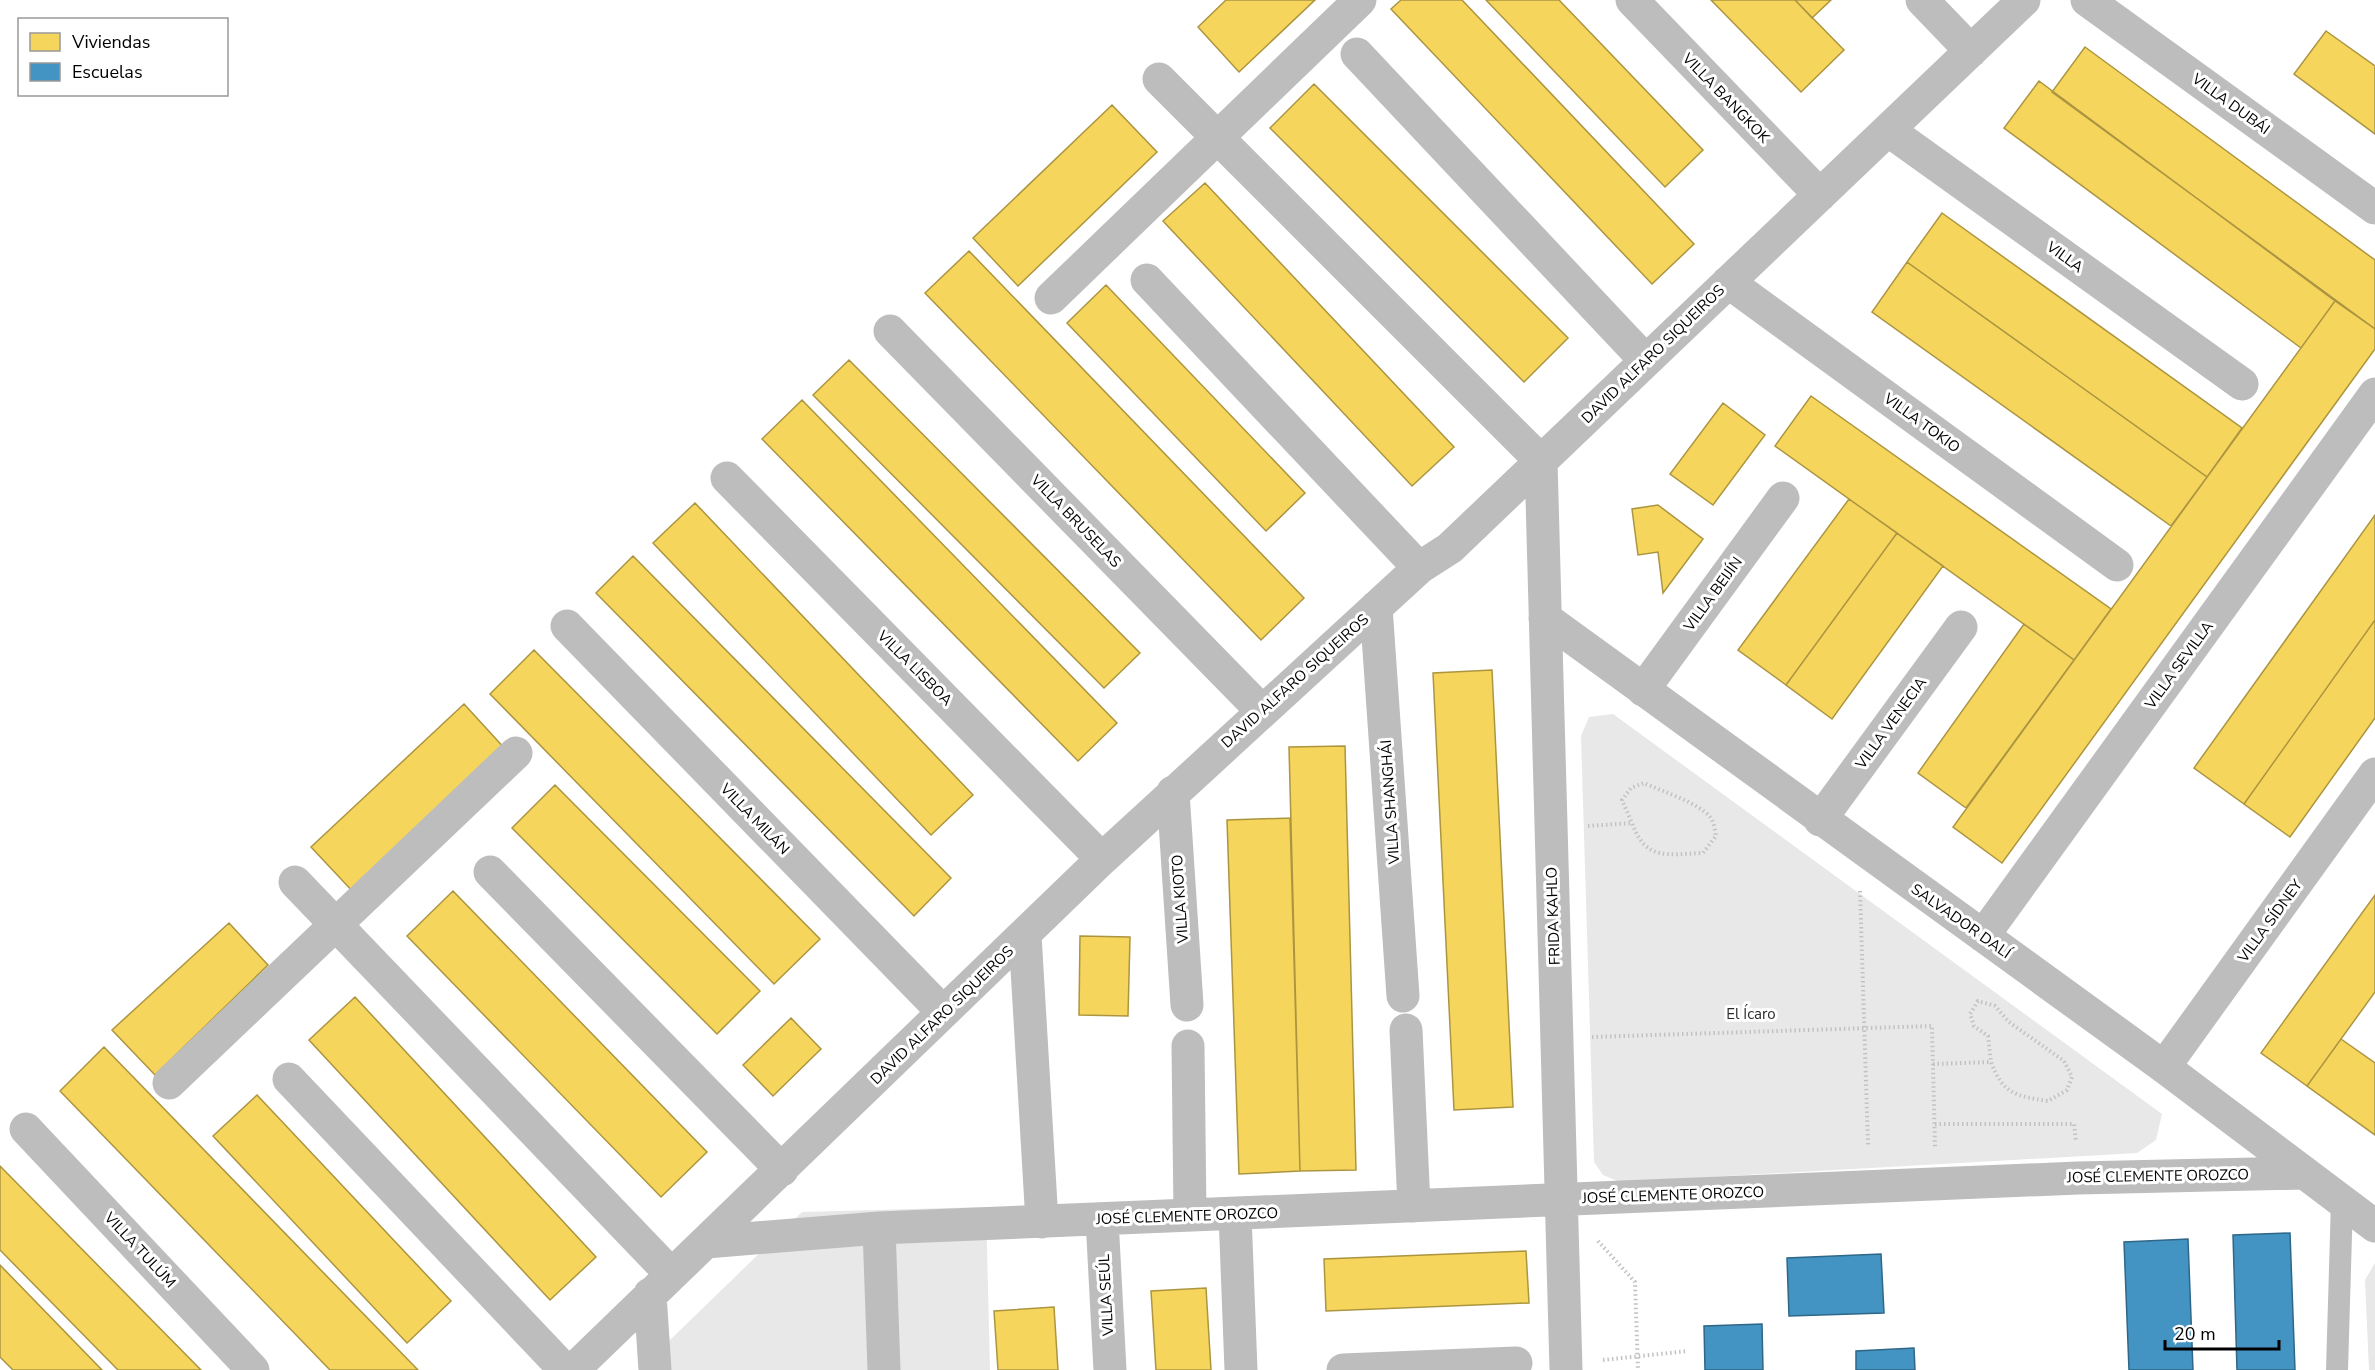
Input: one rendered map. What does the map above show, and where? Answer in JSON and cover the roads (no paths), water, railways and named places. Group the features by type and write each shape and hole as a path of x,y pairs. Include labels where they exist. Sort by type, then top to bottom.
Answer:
{"street":[{"path":"1051,298 1360,0"},
{"name":"VILLA BANGKOK","path":"1632,0 1820,195"},
{"name":"DAVID ALFARO SIQUEIROS","path":"573,1370 1102,859 1419,568 1450,548 2024,0"},
{"name":"VILLA DUBÁI","path":"2087,0 2375,208"},
{"path":"1929,2 1971,51"},
{"path":"1357,54 1646,361"},
{"path":"1159,79 1541,461"},
{"name":"VILLA","path":"1888,130 2242,384"},
{"path":"1147,280 1419,568"},
{"name":"VILLA TOKIO","path":"1728,282 2117,565"},
{"name":"VILLA BRUSELAS","path":"890,331 1262,711"},
{"name":"VILLA SEVILLA","path":"1983,936 2375,394"},
{"name":"FRIDA KAHLO","path":"1541,461 1566,1367"},
{"name":"VILLA LISBOA","path":"728,478 1102,859"},
{"name":"VILLA BEIJÍN","path":"1643,690 1784,498"},
{"name":"VILLA SHANGHÁI","path":"1376,607 1403,996"},
{"name":"SALVADOR DALÍ","path":"1545,618 1820,820 2164,1067 2375,1226"},
{"name":"VILLA MILÁN","path":"567,626 943,1012"},
{"name":"VILLA VENECIA","path":"1820,820 1961,627"},
{"path":"169,1083 516,753"},
{"name":"VILLA SÍDNEY","path":"2164,1067 2375,774"},
{"name":"VILLA KIOTO","path":"1173,792 1187,1005"},
{"path":"490,872 782,1170"},
{"path":"295,882 660,1284 655,1370"},
{"path":"1025,935 1042,1222"},
{"path":"1406,1030 1414,1206"},
{"path":"1188,1047 1190,1215"},
{"path":"289,1079 565,1370"},
{"name":"VILLA TULÚM","path":"26,1129 253,1370"},
{"name":"JOSÉ CLEMENTE OROZCO","path":"706,1242 879,1228 2079,1178 2303,1173"},
{"path":"1235,1214 1241,1370"},
{"name":"VILLA SEÚL","path":"1102,1219 1110,1370"},
{"path":"879,1228 884,1370"},
{"path":"1343,1370 1516,1364"}],"lane":[{"path":"2337,1370 2342,1201"}],"park label":[{"name":"El Ícaro","path":"1751,1014"}]}
